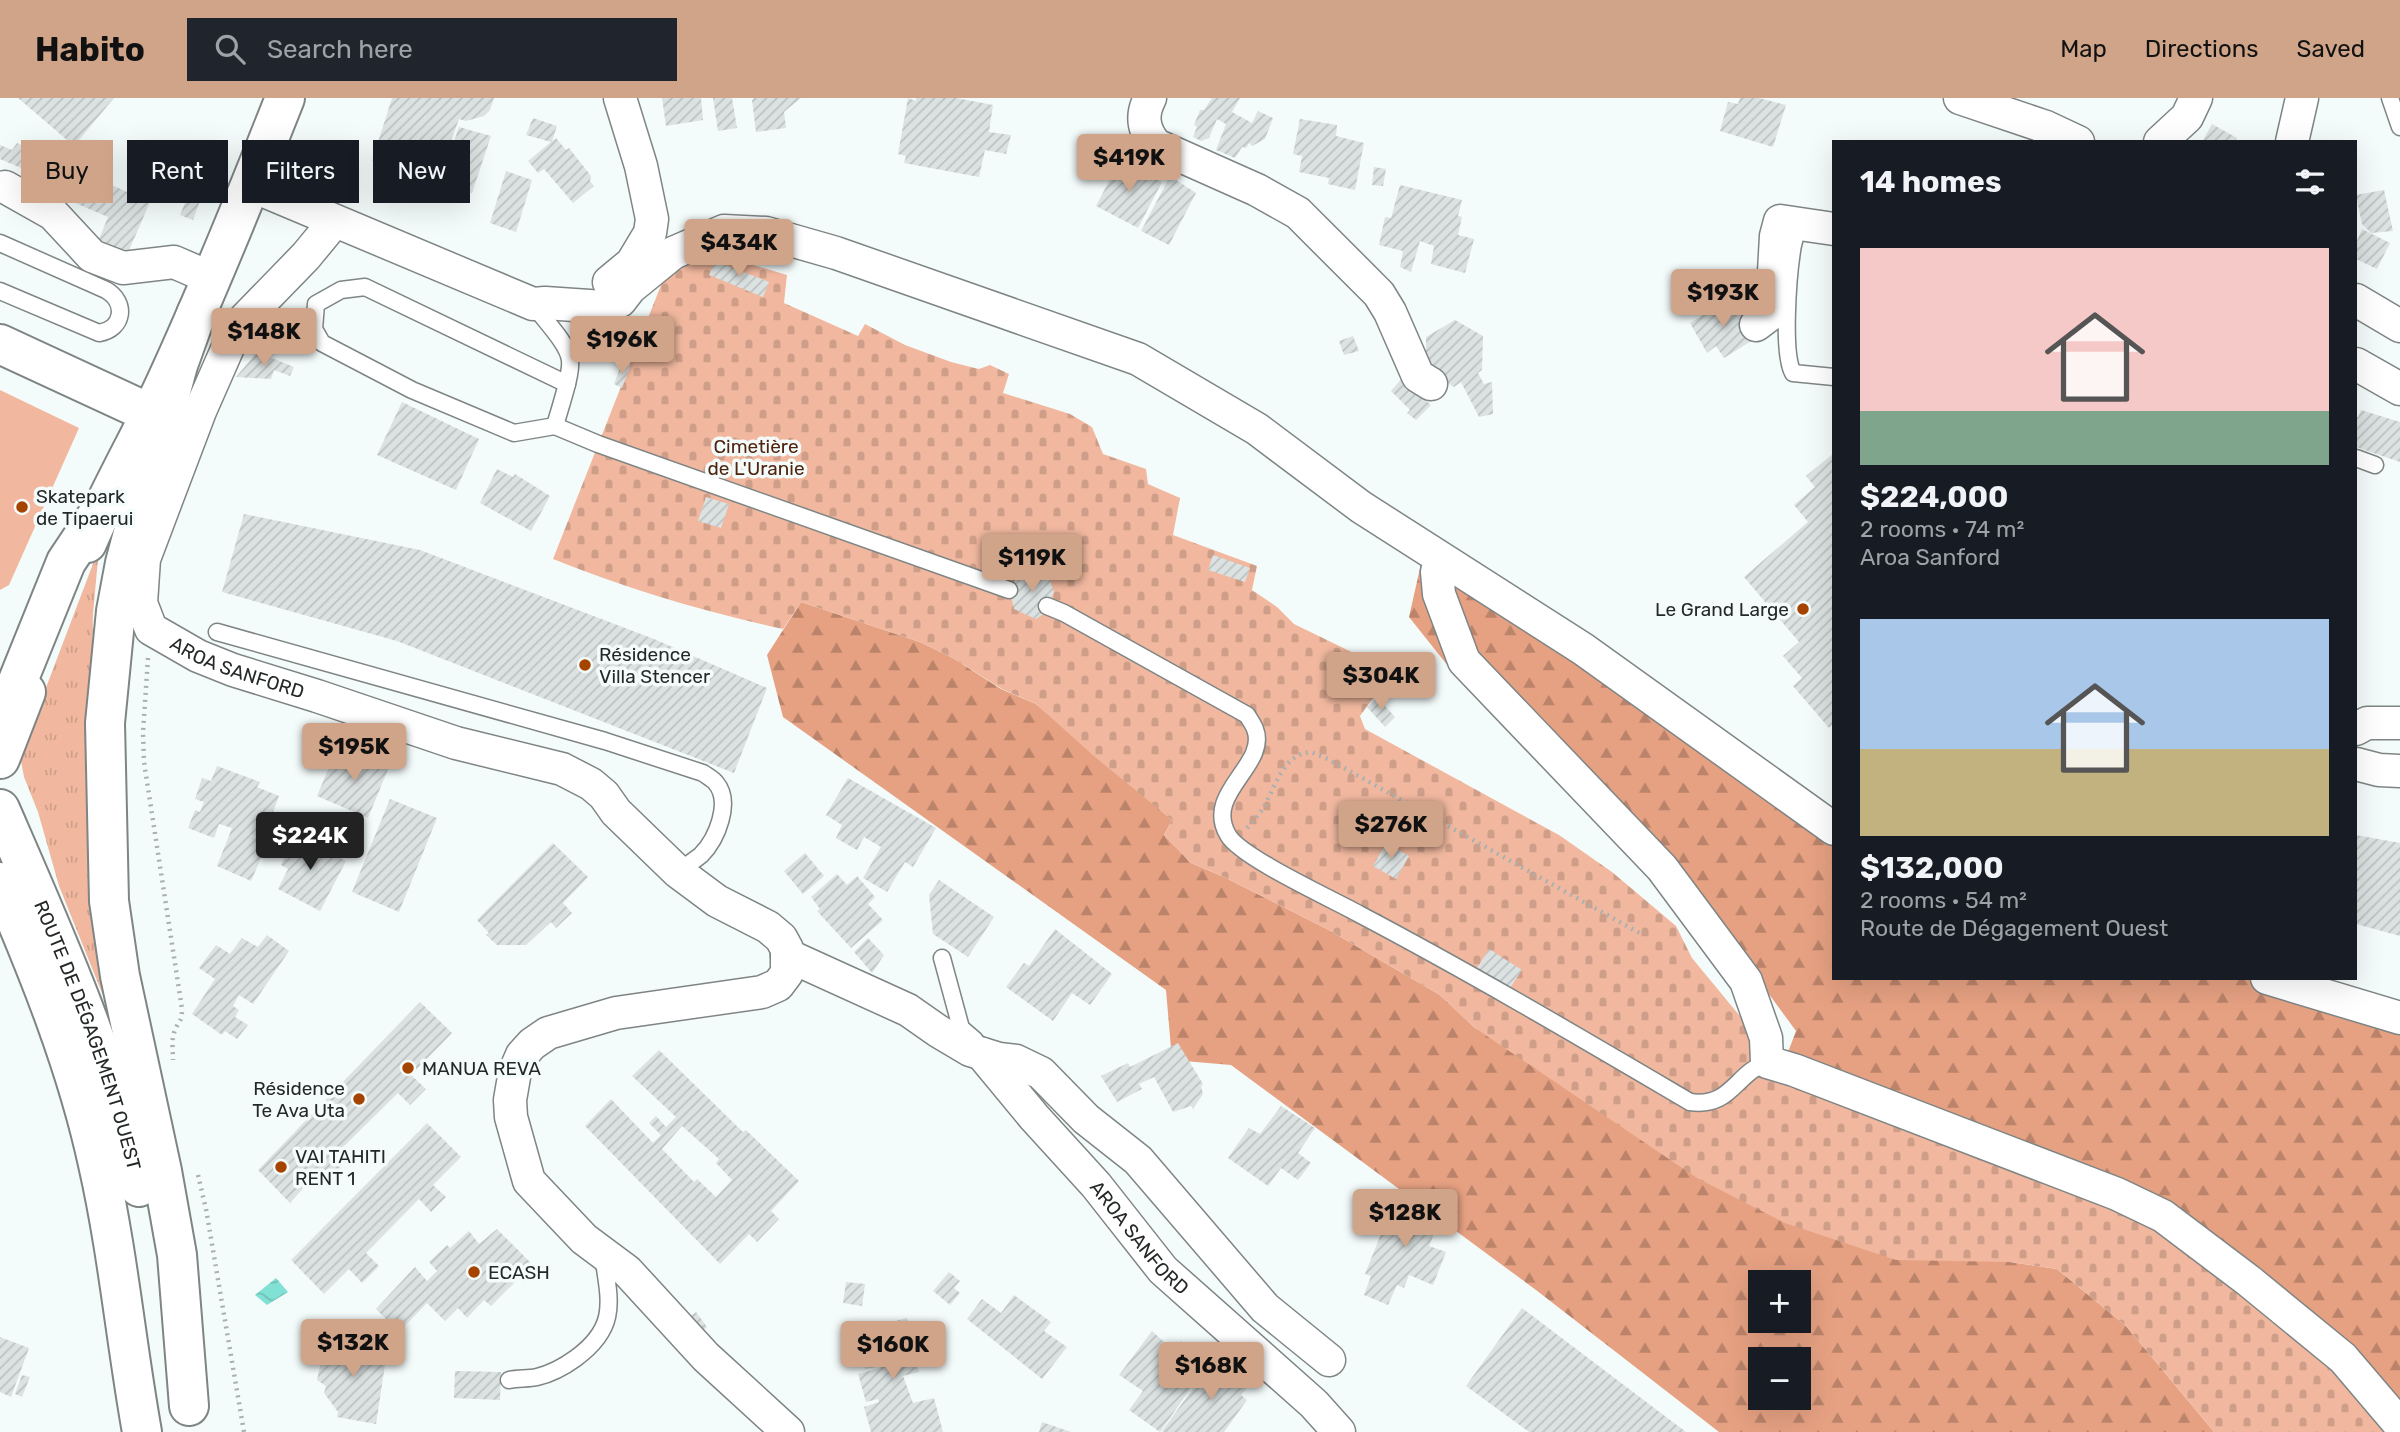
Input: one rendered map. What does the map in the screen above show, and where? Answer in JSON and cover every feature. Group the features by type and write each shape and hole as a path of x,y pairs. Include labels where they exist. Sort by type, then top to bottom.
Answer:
{"main road":[{"path":"268,140 285,98"},
{"path":"0,759 100,511 163,388 242,203"},
{"path":"191,1419 177,1255 162,1171 120,976 109,901 105,735 114,625 125,563 178,366 204,295"},
{"path":"0,344 149,413"},
{"path":"0,725 66,562 100,511"},
{"name":"ROUTE DE DÉGAGEMENT OUEST","path":"0,809 99,1045 117,1101 191,1419"},
{"path":"0,882 36,972"},
{"path":"0,910 36,972"},
{"name":"ROUTE DE DÉGAGEMENT OUEST","path":"36,972 68,1056 98,1162 122,1296 142,1432"}],"street":[{"path":"577,305 632,263 650,233 652,219 641,166 620,98"},
{"path":"1150,98 1144,112 1144,123 1148,136 1156,145 1257,190 1298,213 1379,294 1390,312 1418,376 1431,384"},
{"path":"1960,98 2046,127 2074,140"},
{"path":"2163,140 2187,117 2196,98"},
{"path":"2292,140 2302,98"},
{"path":"5,187 53,214 92,256 123,268 174,262 204,295"},
{"path":"291,203 533,304 604,307 620,301 630,288 673,253 724,230 766,233 836,253 1138,359 1257,429 1361,507 1583,649 1832,828"},
{"path":"1756,325 1768,316 1772,308 1776,236 1780,221 1832,229"},
{"name":"AROA SANFORD","path":"334,222 306,256 239,325 228,348 195,424 144,559 141,603 151,629 198,656 244,674 456,743 535,761 578,775 604,795 616,812 678,872 730,908 768,927 781,938 788,949 787,955"},
{"path":"2357,301 2400,326"},
{"path":"2357,365 2400,389"},
{"path":"1440,559 1437,572 1439,594 1464,661 1662,868 1746,981 1766,1038 1767,1062 2014,1153 2117,1194 2163,1216 2249,1281 2343,1358 2400,1425"},
{"path":"2357,728 2367,723 2400,723"},
{"path":"2357,764 2400,772"},
{"path":"788,1432 706,1357 628,1271 584,1239 529,1181 511,1117 510,1100 515,1070 522,1055 548,1033 604,1016 762,992 778,985 787,973 787,955 908,1010 970,1050 990,1057 1016,1061 1041,1073 1086,1119 1138,1160 1265,1308 1329,1360"},
{"path":"2274,980 2400,1018"},
{"name":"AROA SANFORD","path":"990,1057 1034,1117 1096,1185 1163,1270 1314,1404 1339,1432"}],"lane":[{"path":"2390,98 2400,127"},
{"path":"1799,224 1792,248 1787,342 1789,365 1793,373 1832,377"},
{"path":"0,243 114,295 121,311 119,320 107,331 99,332 0,291"},
{"path":"566,384 365,287 341,290 316,304 314,329 321,343 412,390 513,433 555,425 598,444 1009,590"},
{"path":"533,304 563,344 570,360 555,425"},
{"path":"2357,458 2375,465"},
{"path":"1047,606 1247,715 1255,728 1255,747 1227,795 1221,813 1228,837 1237,846 1291,879 1420,948 1690,1102 1713,1102 1767,1062"},
{"path":"216,632 605,741 702,773 716,781 723,796 722,811 715,833 702,854 678,872"},
{"name":"AROA SANFORD","path":"942,958 961,1028 990,1057"},
{"path":"509,1380 537,1377 568,1364 593,1345 604,1328 609,1308 602,1253"}],"path":[{"path":"151,629 143,732 144,762 182,1009 182,1020 175,1030 172,1042 174,1066"},
{"path":"1228,837 1240,835 1246,830 1261,811 1292,758 1306,752 1328,759 1643,935"},
{"path":"196,1169 206,1209 244,1432"}],"green space":[{"name":"Cimetière de L'Uranie","path":"723,256 787,275 784,303 858,336 865,324 905,345 951,362 979,369 990,365 1009,374 1003,393 1070,414 1092,427 1103,454 1146,469 1148,484 1180,498 1173,535 1257,566 1252,590 1277,607 1294,624 1364,658 1383,684 1360,716 1365,729 1559,835 1612,872 1676,926 1692,958 1782,1067 2155,1220 2234,1275 2400,1432 2214,1432 2126,1326 2057,1269 2010,1262 1896,1260 1785,1223 1697,1178 1475,1028 1440,995 1327,929 1191,863 1164,835 1172,820 1036,704 1002,689 953,658 920,642 801,602 783,629 666,599 553,559 665,275 685,263"},
{"name":"Skatepark de Tipaerui","path":"0,390 79,428 9,585 0,590"},
{"path":"1425,546 1832,827 1832,980 2272,980 2400,1012 2400,1415 1782,1068 1796,1031 1684,878 1448,666 1409,617"},
{"path":"99,548 93,614 91,709 125,1050 59,886 38,812 24,777 20,756"},
{"path":"801,602 920,642 953,658 1001,689 1036,704 1172,820 1164,835 1191,863 1327,929 1440,995 1475,1028 2010,1262 2057,1269 2126,1326 2214,1432 1719,1432 1536,1290 1231,1065 1172,1060 1166,990 783,717 767,655"}],"water":[{"path":"276,1278 288,1292 267,1305 255,1295"}],"building":[{"path":"18,98 114,98 79,140 67,140"},
{"path":"392,98 494,98 490,110 484,116 466,121 459,119 451,140 379,140"},
{"path":"662,98 701,98 703,120 666,126"},
{"path":"713,98 732,98 737,128 718,131"},
{"path":"801,98 784,112 786,128 756,132 752,100"},
{"path":"908,98 916,101 916,98 956,98 993,105 989,132 1011,135 1006,154 985,150 979,177 904,163 906,156 898,154"},
{"path":"1212,98 1240,98 1232,112 1252,123 1258,111 1273,118 1265,139 1252,146 1249,143 1246,148 1242,147 1235,158 1216,150 1226,124 1217,119 1209,138 1201,141 1193,137 1200,110 1204,110"},
{"path":"1740,98 1759,98 1786,105 1773,147 1720,131 1728,102 1738,104"},
{"path":"533,118 557,126 552,141 556,138 566,150 569,148 591,176 590,181 594,186 573,203 544,169 538,173 528,161 551,142 526,135"},
{"path":"1300,119 1337,125 1336,136 1364,143 1355,190 1328,184 1329,178 1299,172 1302,156 1293,154"},
{"path":"2212,124 2237,138 2236,140 2203,140"},
{"path":"459,127 491,136 472,193 470,140 455,140"},
{"path":"17,143 21,145 21,168 0,159 0,145 12,150"},
{"path":"1120,160 1162,182 1138,228 1096,206"},
{"path":"1374,167 1386,169 1383,186 1372,185"},
{"path":"506,171 532,180 516,232 490,223"},
{"path":"1170,176 1196,193 1169,245 1141,231"},
{"path":"1400,185 1462,200 1458,216 1462,217 1458,235 1474,239 1465,273 1431,264 1434,246 1420,241 1411,272 1400,267 1403,251 1379,245 1385,217 1391,218"},
{"path":"113,186 127,192 127,203 150,203 124,262 95,249 108,217 75,203 113,203"},
{"path":"2384,190 2393,231 2371,233 2362,224 2357,195"},
{"path":"185,203 199,203 193,220 180,215"},
{"path":"2362,229 2390,243 2377,269 2357,259 2357,241"},
{"path":"715,261 769,282 763,297 709,275"},
{"path":"1729,298 1756,338 1724,358 1716,346 1707,353 1690,323"},
{"path":"1455,320 1483,336 1482,370 1478,373 1484,384 1492,382 1493,414 1479,417 1461,382 1454,387 1426,370 1426,337"},
{"path":"1353,336 1359,351 1344,355 1339,341"},
{"path":"257,352 294,367 290,376 274,370 271,379 236,377"},
{"path":"622,363 630,367 622,388 614,384"},
{"path":"1402,378 1431,405 1416,420 1407,413 1410,410 1391,391"},
{"path":"402,402 479,439 456,490 377,455"},
{"path":"2361,410 2400,422 2400,462 2357,447 2358,417"},
{"name":"Le Grand Large","path":"1832,455 1832,725 1829,728 1793,686 1802,678 1783,656 1799,642 1744,577 1808,522 1794,505 1815,487 1806,476"},
{"path":"497,469 513,477 515,474 550,496 531,531 480,503"},
{"path":"706,497 729,504 721,528 698,521"},
{"name":"Résidence Villa Stencer","path":"244,514 420,550 654,639 767,688 734,773 397,641 222,592"},
{"path":"1213,555 1250,568 1245,582 1208,570"},
{"path":"1029,572 1050,580 1054,592 1045,613 1036,619 1014,609 1010,592 1018,574"},
{"path":"1378,698 1395,717 1385,727 1367,707"},
{"path":"347,748 389,767 368,818 317,796 330,765 339,768"},
{"path":"217,766 260,782 257,787 279,796 263,839 247,834 268,842 251,881 217,866 232,828 219,824 214,838 188,828 195,810 200,812 204,802 195,799 202,778 211,781"},
{"path":"848,778 936,828 913,867 905,862 887,892 863,878 881,847 864,837 857,850 836,838 842,825 826,815"},
{"path":"390,799 437,818 399,912 352,892"},
{"path":"295,834 346,861 320,911 278,889 288,869 281,865"},
{"path":"2357,835 2400,843 2400,936 2357,924"},
{"path":"553,843 588,877 563,903 572,913 556,928 551,922 526,945 497,945 486,935 489,933 477,920"},
{"path":"1386,843 1409,856 1396,879 1373,866"},
{"path":"805,853 824,876 803,894 784,871"},
{"path":"837,874 847,885 857,876 875,897 868,904 883,920 851,948 817,911 820,909 811,897"},
{"path":"939,880 994,917 968,957 933,934 929,895"},
{"path":"1055,929 1112,974 1090,1005 1072,993 1053,1021 1006,987 1024,963 1029,966"},
{"path":"267,935 289,951 253,1004 239,995 233,1006 239,1010 235,1017 248,1025 237,1039 225,1031 222,1035 192,1014 215,979 199,968 216,945 230,954 242,938 258,947"},
{"path":"868,938 884,955 872,973 854,952"},
{"path":"1489,949 1522,970 1510,988 1477,968"},
{"name":"Résidence Te Ava Uta","path":"420,1002 452,1033 411,1075 426,1089 410,1105 398,1093 332,1158 343,1171 328,1186 316,1174 290,1203 258,1170"},
{"path":"1178,1043 1203,1084 1203,1094 1193,1109 1191,1106 1173,1112 1154,1077 1139,1084 1142,1089 1117,1102 1101,1076 1128,1063 1130,1067"},
{"path":"659,1050 743,1132 746,1130 799,1181 771,1211 779,1219 757,1242 749,1234 720,1264 585,1126 611,1099 653,1143 661,1135 649,1123 656,1116 666,1127 676,1117 632,1076","holes":["682,1126 719,1159 716,1163 732,1180 716,1197 697,1179 694,1182 662,1149"]},
{"path":"1281,1106 1315,1128 1298,1153 1311,1163 1298,1180 1281,1168 1268,1186 1228,1158 1249,1128 1260,1134"},
{"path":"427,1123 461,1157 433,1185 446,1197 431,1212 419,1199 366,1253 379,1266 362,1283 349,1269 324,1294 291,1260"},
{"path":"1397,1194 1430,1208 1432,1204 1444,1209 1429,1246 1446,1252 1433,1285 1409,1275 1404,1288 1397,1285 1388,1305 1364,1295 1371,1276 1365,1274"},
{"path":"497,1229 537,1269 524,1283 519,1278 491,1306 484,1300 467,1318 458,1308 445,1321 427,1303 399,1332 376,1309 415,1267 427,1281 437,1271 429,1262 447,1245 450,1248 469,1231 479,1244"},
{"path":"949,1272 960,1281 954,1288 960,1293 950,1305 933,1291"},
{"path":"846,1282 865,1284 862,1306 843,1303"},
{"path":"1014,1295 1051,1322 1044,1331 1067,1347 1042,1379 967,1319 982,1299 1001,1313"},
{"path":"1522,1308 1686,1432 1529,1432 1466,1386"},
{"path":"696,1312 707,1327 698,1335 686,1320"},
{"path":"907,1318 918,1355 915,1356 919,1372 903,1376 913,1403 934,1398 943,1432 871,1432 864,1407 879,1402 878,1399 866,1402 858,1374 880,1366 865,1369 855,1332"},
{"path":"1152,1331 1173,1350 1181,1341 1192,1353 1203,1347 1215,1354 1160,1432 1129,1410 1143,1391 1119,1375"},
{"path":"0,1337 29,1348 11,1397 0,1392"},
{"path":"328,1338 360,1342 362,1346 371,1347 378,1356 386,1358 376,1424 337,1417 338,1412 324,1393 326,1386 317,1380"},
{"path":"1215,1358 1250,1384 1241,1395 1247,1400 1224,1432 1162,1431"},
{"path":"455,1371 501,1372 500,1400 454,1398"},
{"path":"22,1375 30,1377 22,1397 15,1394"},
{"path":"1042,1422 1071,1432 1039,1432"}],"place":[{"name":"Skatepark de Tipaerui","path":"22,507"},
{"name":"Le Grand Large","path":"1803,609"},
{"name":"Résidence Villa Stencer","path":"585,665"},
{"name":"MANUA REVA","path":"408,1068"},
{"name":"Résidence Te Ava Uta","path":"359,1099"},
{"name":"VAI TAHITI RENT 1","path":"281,1167"},
{"name":"ECASH","path":"474,1272"}]}
